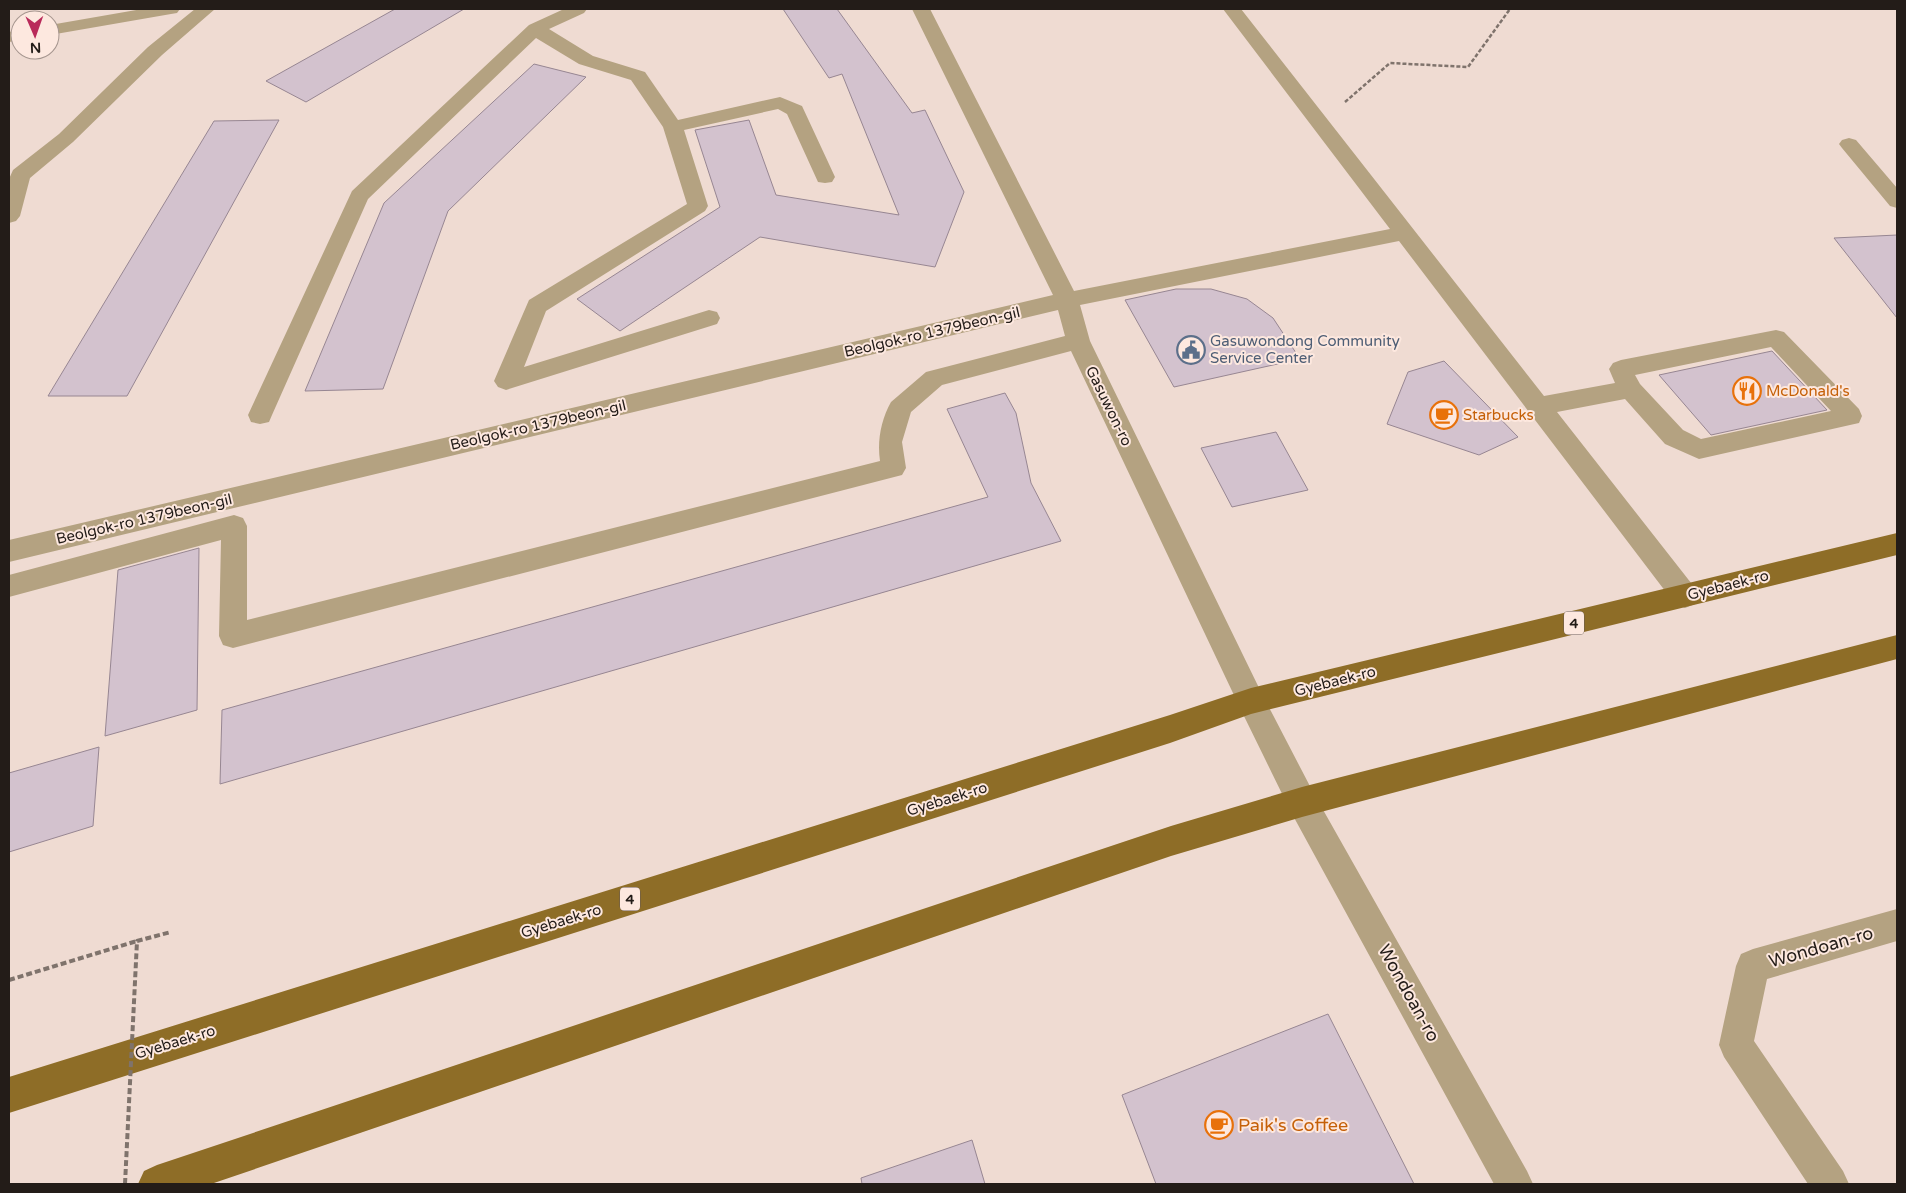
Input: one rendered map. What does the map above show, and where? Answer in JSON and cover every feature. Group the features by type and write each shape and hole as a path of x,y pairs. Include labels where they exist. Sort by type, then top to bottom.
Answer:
{"main road":[{"name":"Gyebaek-ro","path":"9,1094 1170,729 1251,701 1897,544"},
{"path":"157,1184 1170,842 1302,802 1897,648"}],"street":[{"path":"60,28 171,9"},
{"path":"9,216 20,175 66,138 155,51 206,9"},
{"path":"260,415 359,196 535,29 578,9"},
{"name":"Gasuwon-ro","path":"921,9 1067,300 1078,341 1251,701 1302,802"},
{"path":"1232,9 1685,596"},
{"path":"535,29 586,60 638,76 673,127 698,206 537,306 506,381 709,318"},
{"path":"673,127 780,103 795,110 825,176"},
{"path":"1850,144 1897,201"},
{"name":"Beolgok-ro 1379beon-gil","path":"9,551 1067,300 1405,233"},
{"path":"1776,338 1850,416 1699,449 1674,437 1630,389 1621,369 1776,338"},
{"path":"9,586 234,526 233,636 893,468 890,442 900,408 934,378 1078,341"},
{"path":"1539,406 1630,389"},
{"name":"Wondoan-ro","path":"1302,802 1514,1184"},
{"name":"Wondoan-ro","path":"1830,1184 1736,1045 1753,966 1897,925"}],"path":[{"path":"1319,122 1390,63 1468,67 1510,9"},
{"path":"9,980 171,932"},
{"path":"125,1184 137,941"}],"building":[{"path":"395,9 464,9 306,102 266,81"},
{"path":"783,9 837,9 912,113 925,110 964,192 935,267 760,237 620,331 577,299 720,207 695,130 749,120 776,195 899,215 842,74 829,78"},
{"path":"534,64 586,77 448,211 383,389 305,391 384,203"},
{"path":"279,120 127,396 48,396 214,121"},
{"path":"1897,235 1897,318 1834,238"},
{"path":"1176,289 1211,289 1247,299 1273,318 1300,359 1174,387 1125,300"},
{"name":"McDonald's","path":"1772,351 1827,410 1711,435 1659,375"},
{"name":"Starbucks","path":"1444,361 1518,437 1479,455 1387,424 1408,372"},
{"path":"1005,393 1016,413 1031,483 1061,541 220,784 222,710 988,497 947,409"},
{"path":"1276,432 1308,490 1232,507 1201,448"},
{"path":"199,548 197,710 105,736 118,570"},
{"path":"99,747 93,826 9,852 9,773"},
{"path":"1328,1014 1414,1184 1156,1184 1122,1095"},
{"path":"972,1140 985,1184 862,1184 861,1178"}],"place":[{"name":"Gasuwondong Community Service Center","path":"1191,350"},
{"name":"McDonald's","path":"1747,391"},
{"name":"Starbucks","path":"1444,415"},
{"name":"Paik's Coffee","path":"1219,1125"}]}
